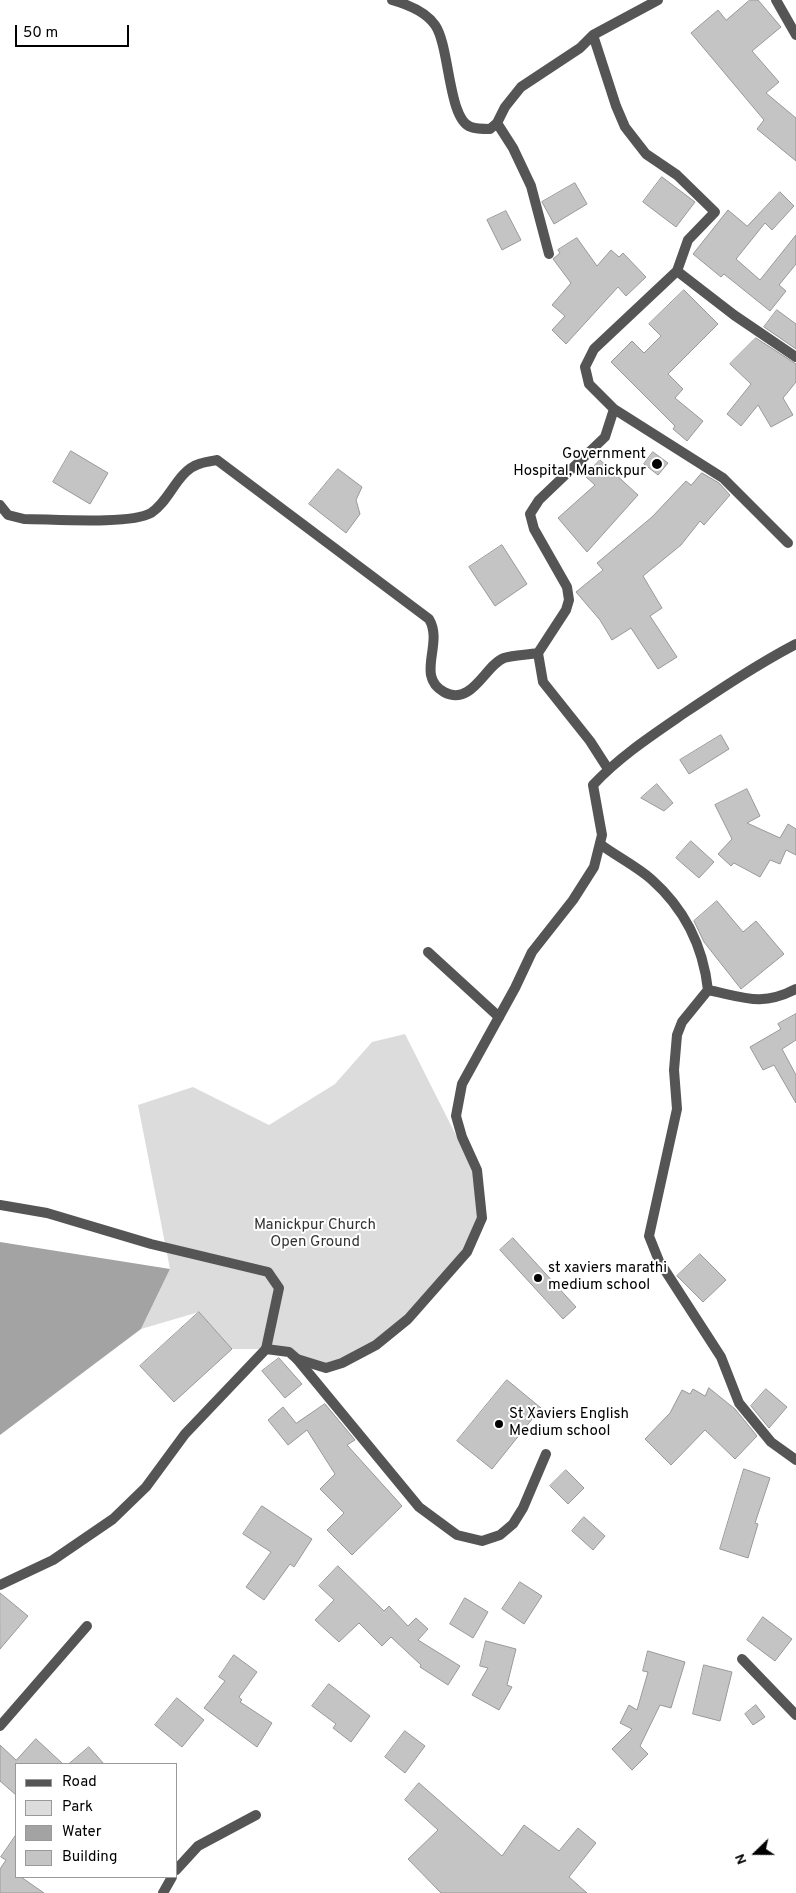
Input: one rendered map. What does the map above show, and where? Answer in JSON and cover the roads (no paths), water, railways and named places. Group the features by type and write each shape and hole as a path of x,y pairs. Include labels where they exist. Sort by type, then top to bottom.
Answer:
{"street":[{"path":"392,0 409,5 435,24 447,54 451,89 461,119 470,127 490,129 497,123 505,107 521,87 580,48 593,35 658,0"},
{"path":"776,0 796,35"},
{"path":"593,35 616,106 625,127 646,154 677,175 715,212 688,240 677,271 594,349 585,367 589,384 614,409 723,478 788,542"},
{"path":"497,123 513,148 531,186 550,254"},
{"path":"677,271 734,315 796,357"},
{"path":"608,769 590,741 543,682 538,653 566,610 569,600 567,587 534,529 530,514 539,500 605,437 614,409"},
{"path":"0,505 8,515 24,519 129,519 149,514 160,506 188,471 198,464 218,460 430,619 436,635 431,660 431,678 436,688 451,696 459,695 474,688 502,659 538,653"},
{"path":"297,1359 326,1368 333,1367 376,1345 408,1319 467,1252 482,1218 477,1170 462,1137 456,1116 462,1084 532,952 573,900 594,867 602,835 593,785 608,769 659,730 757,665 796,644"},
{"path":"600,844 651,879 687,919 706,967 708,990 682,1022 677,1036 674,1070 677,1109 649,1236 659,1261 721,1357 738,1403 771,1442 796,1460"},
{"path":"428,952 499,1017"},
{"path":"708,990 759,1001 786,994 796,989"},
{"path":"0,1205 47,1213 151,1244 268,1272 279,1288 266,1349 185,1434 146,1487 113,1519 53,1560 0,1585"},
{"path":"266,1349 289,1352 297,1359 419,1507 457,1534 482,1541 500,1535 513,1524 546,1454"},
{"path":"0,1726 87,1626"},
{"path":"742,1659 796,1715"},
{"path":"178,1868 198,1846 256,1815"},
{"path":"163,1893 171,1878"}],"water":[{"path":"0,1242 170,1269 141,1329 0,1435"}],"place":[{"name":"Government Hospital, Manickpur","path":"657,464"},
{"name":"st xaviers marathi medium school","path":"538,1278"},
{"name":"St Xaviers English Medium school","path":"499,1424"}],"park label":[{"name":"Manickpur Church Open Ground","path":"315,1234"}]}
